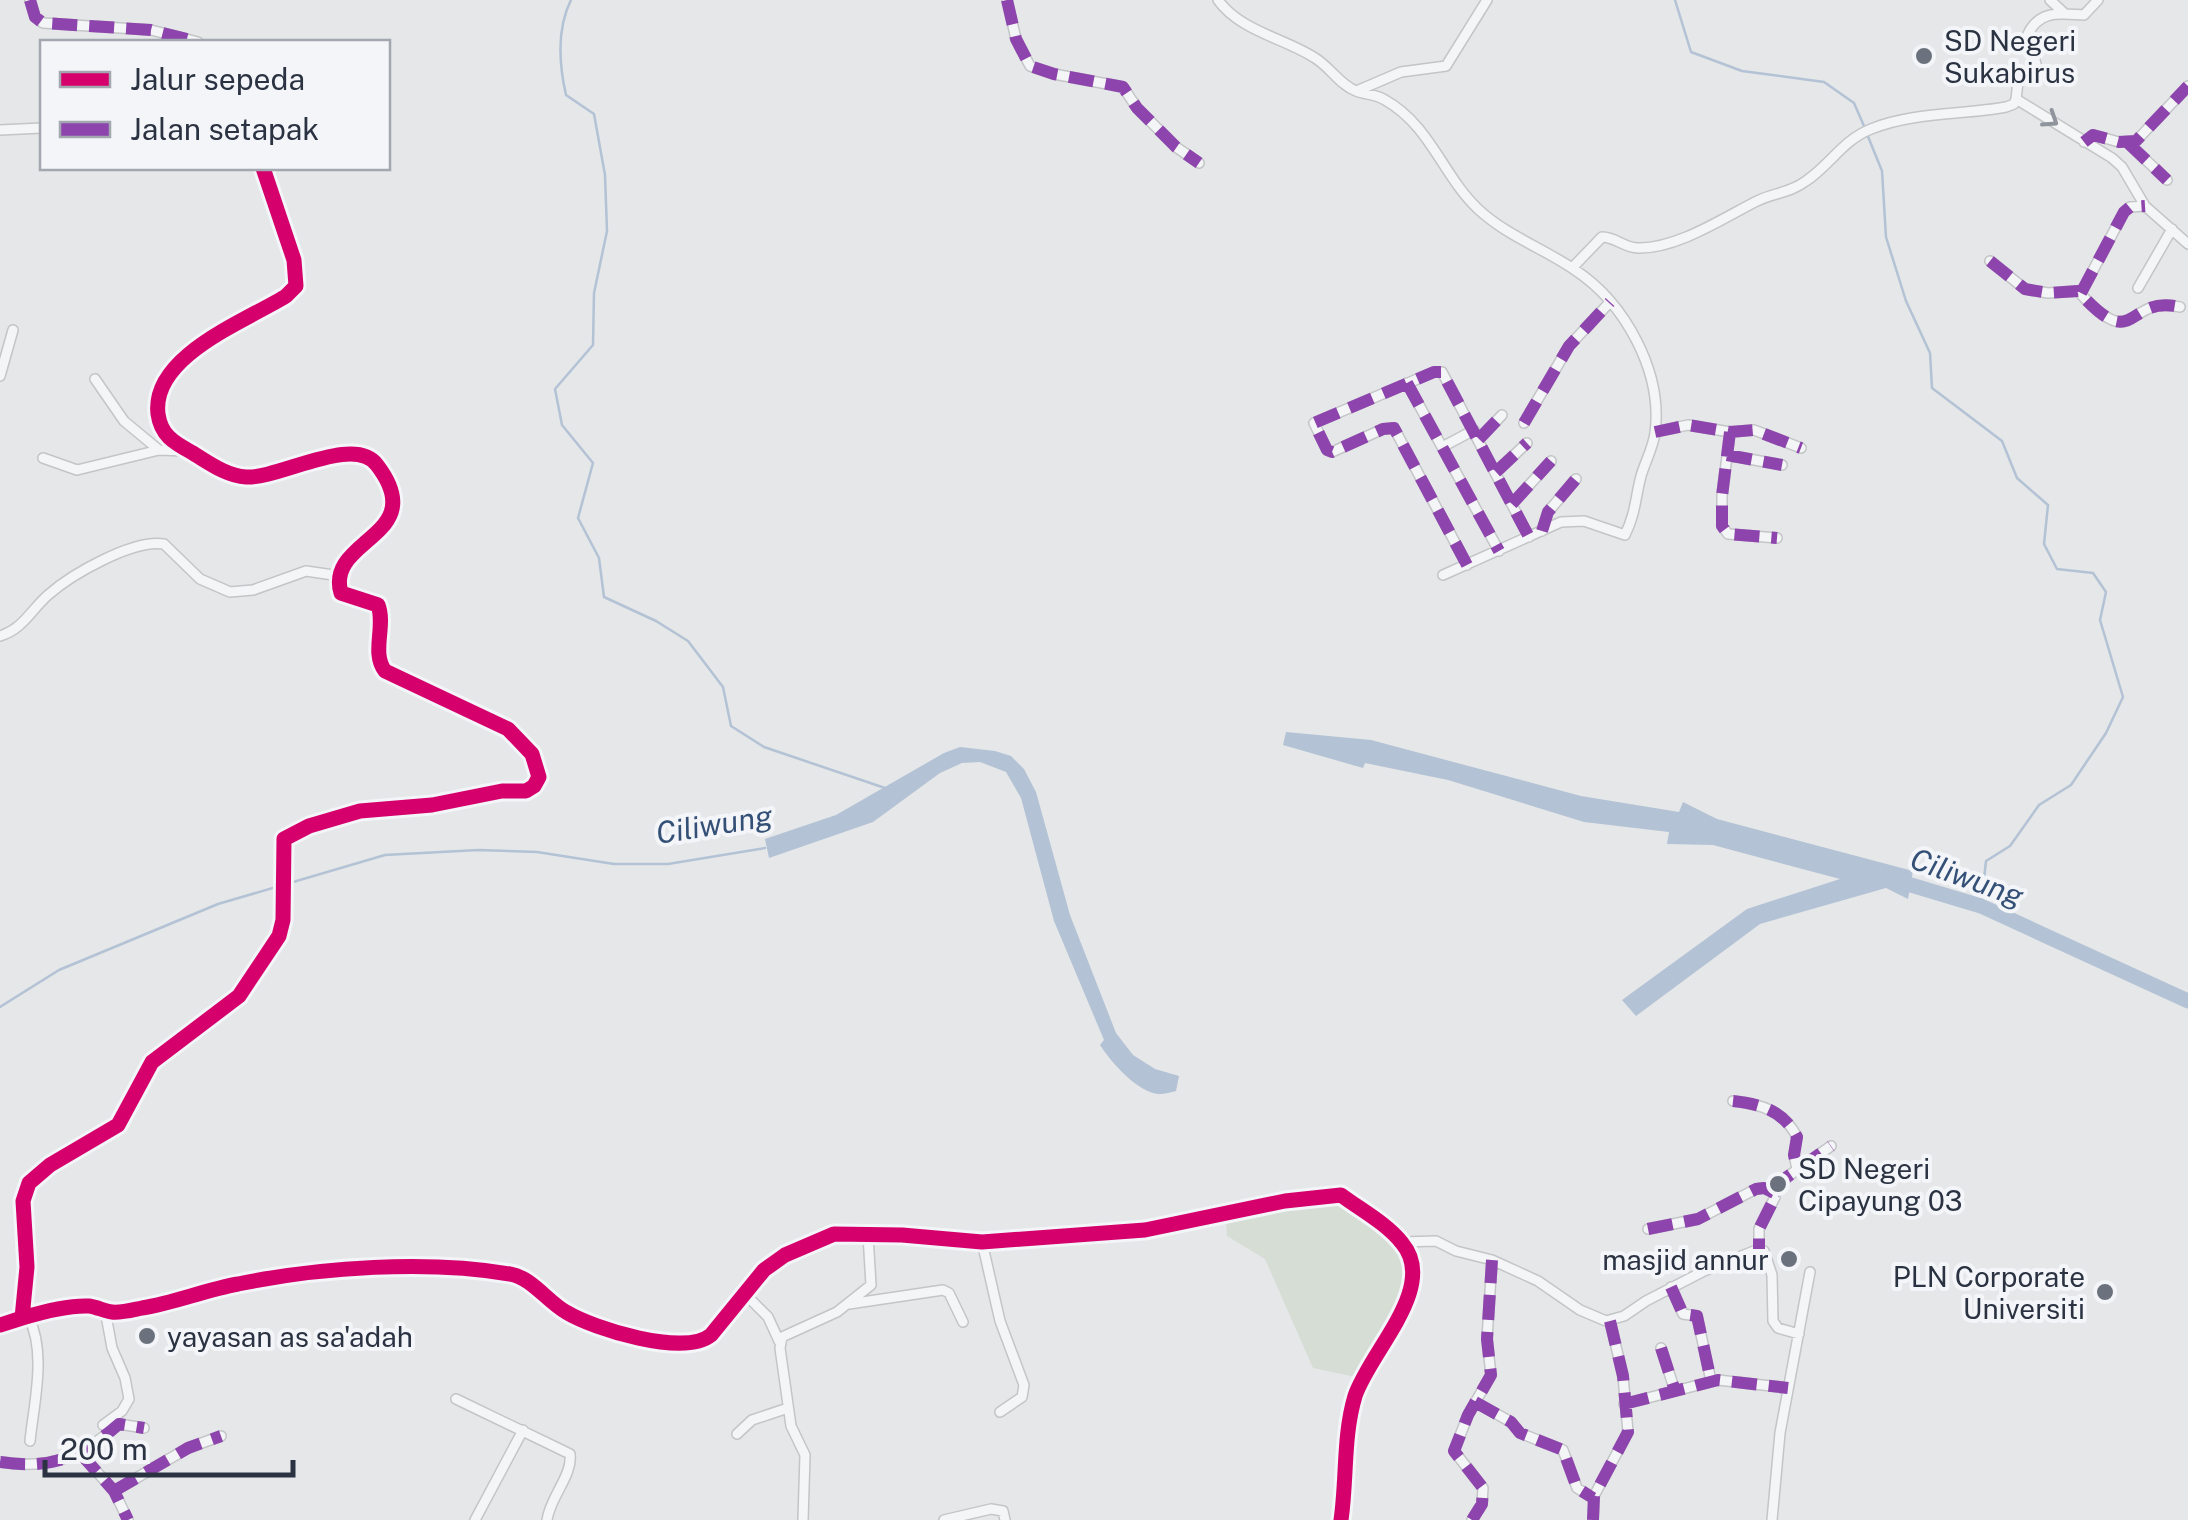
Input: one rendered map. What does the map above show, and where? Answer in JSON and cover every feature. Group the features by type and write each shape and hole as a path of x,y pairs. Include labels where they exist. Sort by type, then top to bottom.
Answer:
{"street":[{"path":"30,0 33,12 43,22 151,30 190,40"},
{"path":"1007,0 1014,32 1030,66 1124,87 1137,108 1199,163"},
{"path":"1218,0 1243,22 1317,58 1357,91 1384,99 1414,122 1468,199 1488,218 1572,268 1610,302 1634,337 1649,369 1655,432 1640,479 1636,509 1625,534 1574,520 1442,575"},
{"path":"1357,91 1401,72 1446,66 1487,0"},
{"path":"2050,0 2064,13"},
{"path":"1572,268 1602,237 1610,236 1636,248 1681,240 1760,200 1788,192 1817,173 1852,138 1872,128 2014,104 2018,82 2036,64 2028,38 2031,27 2044,16 2084,16 2098,0"},
{"path":"2128,143 2139,138 2188,86"},
{"path":"2016,99 2122,167 2145,206 2188,244"},
{"path":"0,130 40,128"},
{"path":"2084,142 2093,135 2128,143 2167,180"},
{"path":"30,1441 37,1355 35,1333 25,1317 24,1201 29,1183 50,1164 118,1125 152,1062 234,1002 278,936 284,905 284,839 360,811 432,805 502,791 520,792 534,786 539,777 532,754 515,734 385,671 379,660 380,609 371,600 341,593 340,576 349,558 392,514 390,491 374,460 361,455 340,455 244,477 230,474 188,451 161,428 158,400 168,376 192,352 286,296 298,282 279,208 264,170"},
{"path":"2082,293 2124,212 2130,207 2145,206"},
{"path":"2138,288 2172,230"},
{"path":"1990,261 2025,289 2082,293 2100,315 2121,322 2156,305 2180,307"},
{"path":"1524,423 1569,346 1610,302"},
{"path":"0,376 13,330"},
{"path":"1467,565 1394,428 1383,429 1332,452 1327,450 1314,423 1434,372 1444,373 1529,537"},
{"path":"95,379 124,422 160,450"},
{"path":"1408,383 1499,551"},
{"path":"1444,446 1476,435 1502,415"},
{"path":"1655,432 1688,425 1730,432 1756,430 1801,448"},
{"path":"1730,432 1722,496 1723,529 1731,534 1777,538"},
{"path":"1496,472 1527,443"},
{"path":"43,458 63,468 82,469 160,450 188,451"},
{"path":"1727,455 1782,465"},
{"path":"1512,504 1551,461"},
{"path":"1542,531 1548,512 1576,479"},
{"path":"0,636 19,627 60,585 116,555 150,543 164,544 200,580 230,592 253,590 306,570 340,576"},
{"path":"1733,1101 1757,1103 1784,1118 1796,1138 1797,1169"},
{"path":"1759,1249 1759,1229 1774,1202 1774,1193 1797,1169 1831,1146"},
{"path":"1648,1229 1698,1219 1756,1189 1774,1193"},
{"path":"0,1325 86,1306 106,1310 148,1307 270,1279 395,1266 436,1266 514,1274 566,1312 591,1324 670,1344 688,1343 711,1335 764,1270 834,1234 982,1242 1145,1230 1285,1201 1341,1195 1402,1242 1414,1266 1414,1287 1366,1367 1356,1396 1348,1436 1342,1520"},
{"path":"780,1348 782,1337 790,1331 832,1314 872,1282 868,1235"},
{"path":"1402,1242 1436,1241 1456,1251 1492,1260 1538,1281 1580,1310 1610,1321 1671,1287 1759,1249 1764,1251 1770,1266 1772,1321 1778,1328 1798,1334"},
{"path":"982,1242 996,1307 1024,1385 1022,1397 1000,1412"},
{"path":"1472,1520 1482,1504 1484,1488 1454,1451 1490,1375 1487,1340 1492,1260"},
{"path":"1772,1520 1780,1433 1810,1272"},
{"path":"1671,1287 1683,1314 1697,1316 1711,1381"},
{"path":"846,1305 943,1290 949,1293 962,1322"},
{"path":"743,1292 768,1317 780,1348 791,1426 806,1455 803,1520"},
{"path":"103,1425 125,1407 129,1393 112,1348 106,1310"},
{"path":"1593,1520 1593,1498 1626,1439 1623,1376 1610,1321"},
{"path":"1661,1348 1676,1391"},
{"path":"1624,1404 1711,1381 1788,1388"},
{"path":"456,1399 572,1457 550,1502 547,1520"},
{"path":"1475,1402 1511,1422 1520,1433 1563,1450 1576,1488 1593,1498"},
{"path":"738,1434 752,1420 788,1408"},
{"path":"0,1462 41,1466 102,1441 120,1424 144,1428"},
{"path":"475,1520 522,1430"},
{"path":"114,1491 188,1448 222,1436"},
{"path":"80,1452 114,1491 128,1520"},
{"path":"944,1520 990,1509 1003,1512 1005,1520"}],"shaded area":[{"path":"1327,1202 1378,1229 1402,1252 1408,1267 1407,1293 1356,1377 1313,1368 1265,1259 1227,1236 1226,1219"}],"water":[{"path":"1286,732 1371,740 1581,796 1679,812 1683,802 1717,819 1913,871 1908,899 1886,888 1760,924 1636,1016 1622,1000 1747,909 1840,879 1713,845 1667,844 1669,832 1584,822 1448,780 1365,763 1363,768 1283,745"},
{"path":"960,747 1011,756 1024,769 1036,792 1070,915 1116,1033 1133,1055 1155,1069 1179,1076 1176,1091 1159,1094 1142,1088 1118,1068 1100,1045 1104,1040 1054,921 1021,798 1006,772 980,762 962,763 940,773 873,822 769,858 765,839 836,815"}],"waterway":[{"path":"571,0 561,35 562,71 566,95 594,114 605,175 607,231 594,293 593,345 555,389 562,425 593,463 578,518 599,558 604,597 688,641 723,687 731,726 764,747 885,788"},
{"path":"1675,0 1691,52 1742,71 1824,82 1854,103 1864,126"},
{"path":"1867,134 1882,171 1886,237 1906,301 1930,353 1932,388 2002,441 2017,478 2048,505 2044,544 2057,569 2093,573 2106,592 2100,620 2123,697 2106,733 2071,785 2039,805 2010,846 1986,861 1981,906"},
{"name":"Ciliwung","path":"0,1007 59,970 218,904 385,855 478,850 537,852 614,864 668,864 765,848"},
{"name":"Ciliwung","path":"1891,879 1981,906 2188,1001"}],"marked path":[{"path":"30,0 35,17 43,23 151,30 190,40"},
{"path":"1007,0 1016,39 1030,66 1123,87 1137,108 1176,147 1199,163"},
{"path":"2084,142 2093,135 2119,142 2136,141 2188,86"},
{"path":"2128,143 2167,180"},
{"path":"2081,293 2124,212 2130,207 2145,206"},
{"path":"1990,261 2025,289 2048,293 2078,291 2111,320 2122,322 2162,305 2180,307"},
{"path":"1524,423 1569,346 1610,302"},
{"path":"1467,565 1394,428 1383,429 1332,452 1327,450 1314,423 1442,372 1529,537"},
{"path":"1407,383 1499,551"},
{"path":"1479,439 1502,415"},
{"path":"1655,432 1688,425 1730,432 1754,430 1801,448"},
{"path":"1730,432 1722,526 1728,534 1777,538"},
{"path":"1496,472 1527,443"},
{"path":"1727,455 1782,465"},
{"path":"1512,504 1551,461"},
{"path":"1542,531 1548,512 1576,479"},
{"path":"1733,1101 1762,1107 1792,1128 1797,1137 1797,1169"},
{"path":"1774,1193 1787,1177 1831,1146"},
{"path":"1648,1229 1698,1219 1764,1188 1775,1197 1759,1229 1759,1249"},
{"path":"1472,1520 1482,1504 1483,1488 1454,1451 1468,1415 1491,1375 1487,1339 1492,1260"},
{"path":"1671,1287 1683,1314 1697,1316 1711,1381"},
{"path":"1593,1520 1594,1496 1628,1432 1623,1376 1610,1321"},
{"path":"1661,1348 1675,1391"},
{"path":"1624,1404 1718,1380 1788,1388"},
{"path":"1475,1402 1511,1422 1520,1433 1563,1450 1577,1488 1593,1498"},
{"path":"0,1462 50,1462 78,1453 119,1424 144,1428"},
{"path":"114,1491 188,1448 221,1436"},
{"path":"80,1453 114,1491 128,1520"}],"cycle path":[{"path":"0,1325 22,1318 27,1267 23,1201 29,1183 50,1165 118,1125 152,1062 239,996 279,936 283,920 284,839 309,826 360,811 526,791 539,777 532,754 508,729 385,671 379,656 378,605 341,593 340,575 348,560 386,523 392,508 391,489 377,465 366,457 351,454 260,476 239,476 179,445 162,427 158,414 160,393 169,375 185,358 296,286 294,260 264,170"},
{"path":"22,1318 81,1306 127,1311 304,1273 444,1267 518,1276 579,1319 617,1333 681,1343 711,1335 764,1270 785,1255 834,1234 982,1242 1145,1230 1285,1201 1341,1195 1402,1243 1411,1260 1412,1279 1398,1319 1355,1396 1341,1520"}],"place":[{"name":"SD Negeri Sukabirus","path":"1924,56"},
{"name":"SD Negeri Cipayung 03","path":"1778,1184"},
{"name":"masjid annur","path":"1789,1259"},
{"name":"PLN Corporate Universiti","path":"2105,1292"},
{"name":"yayasan as sa'adah","path":"147,1336"}]}
